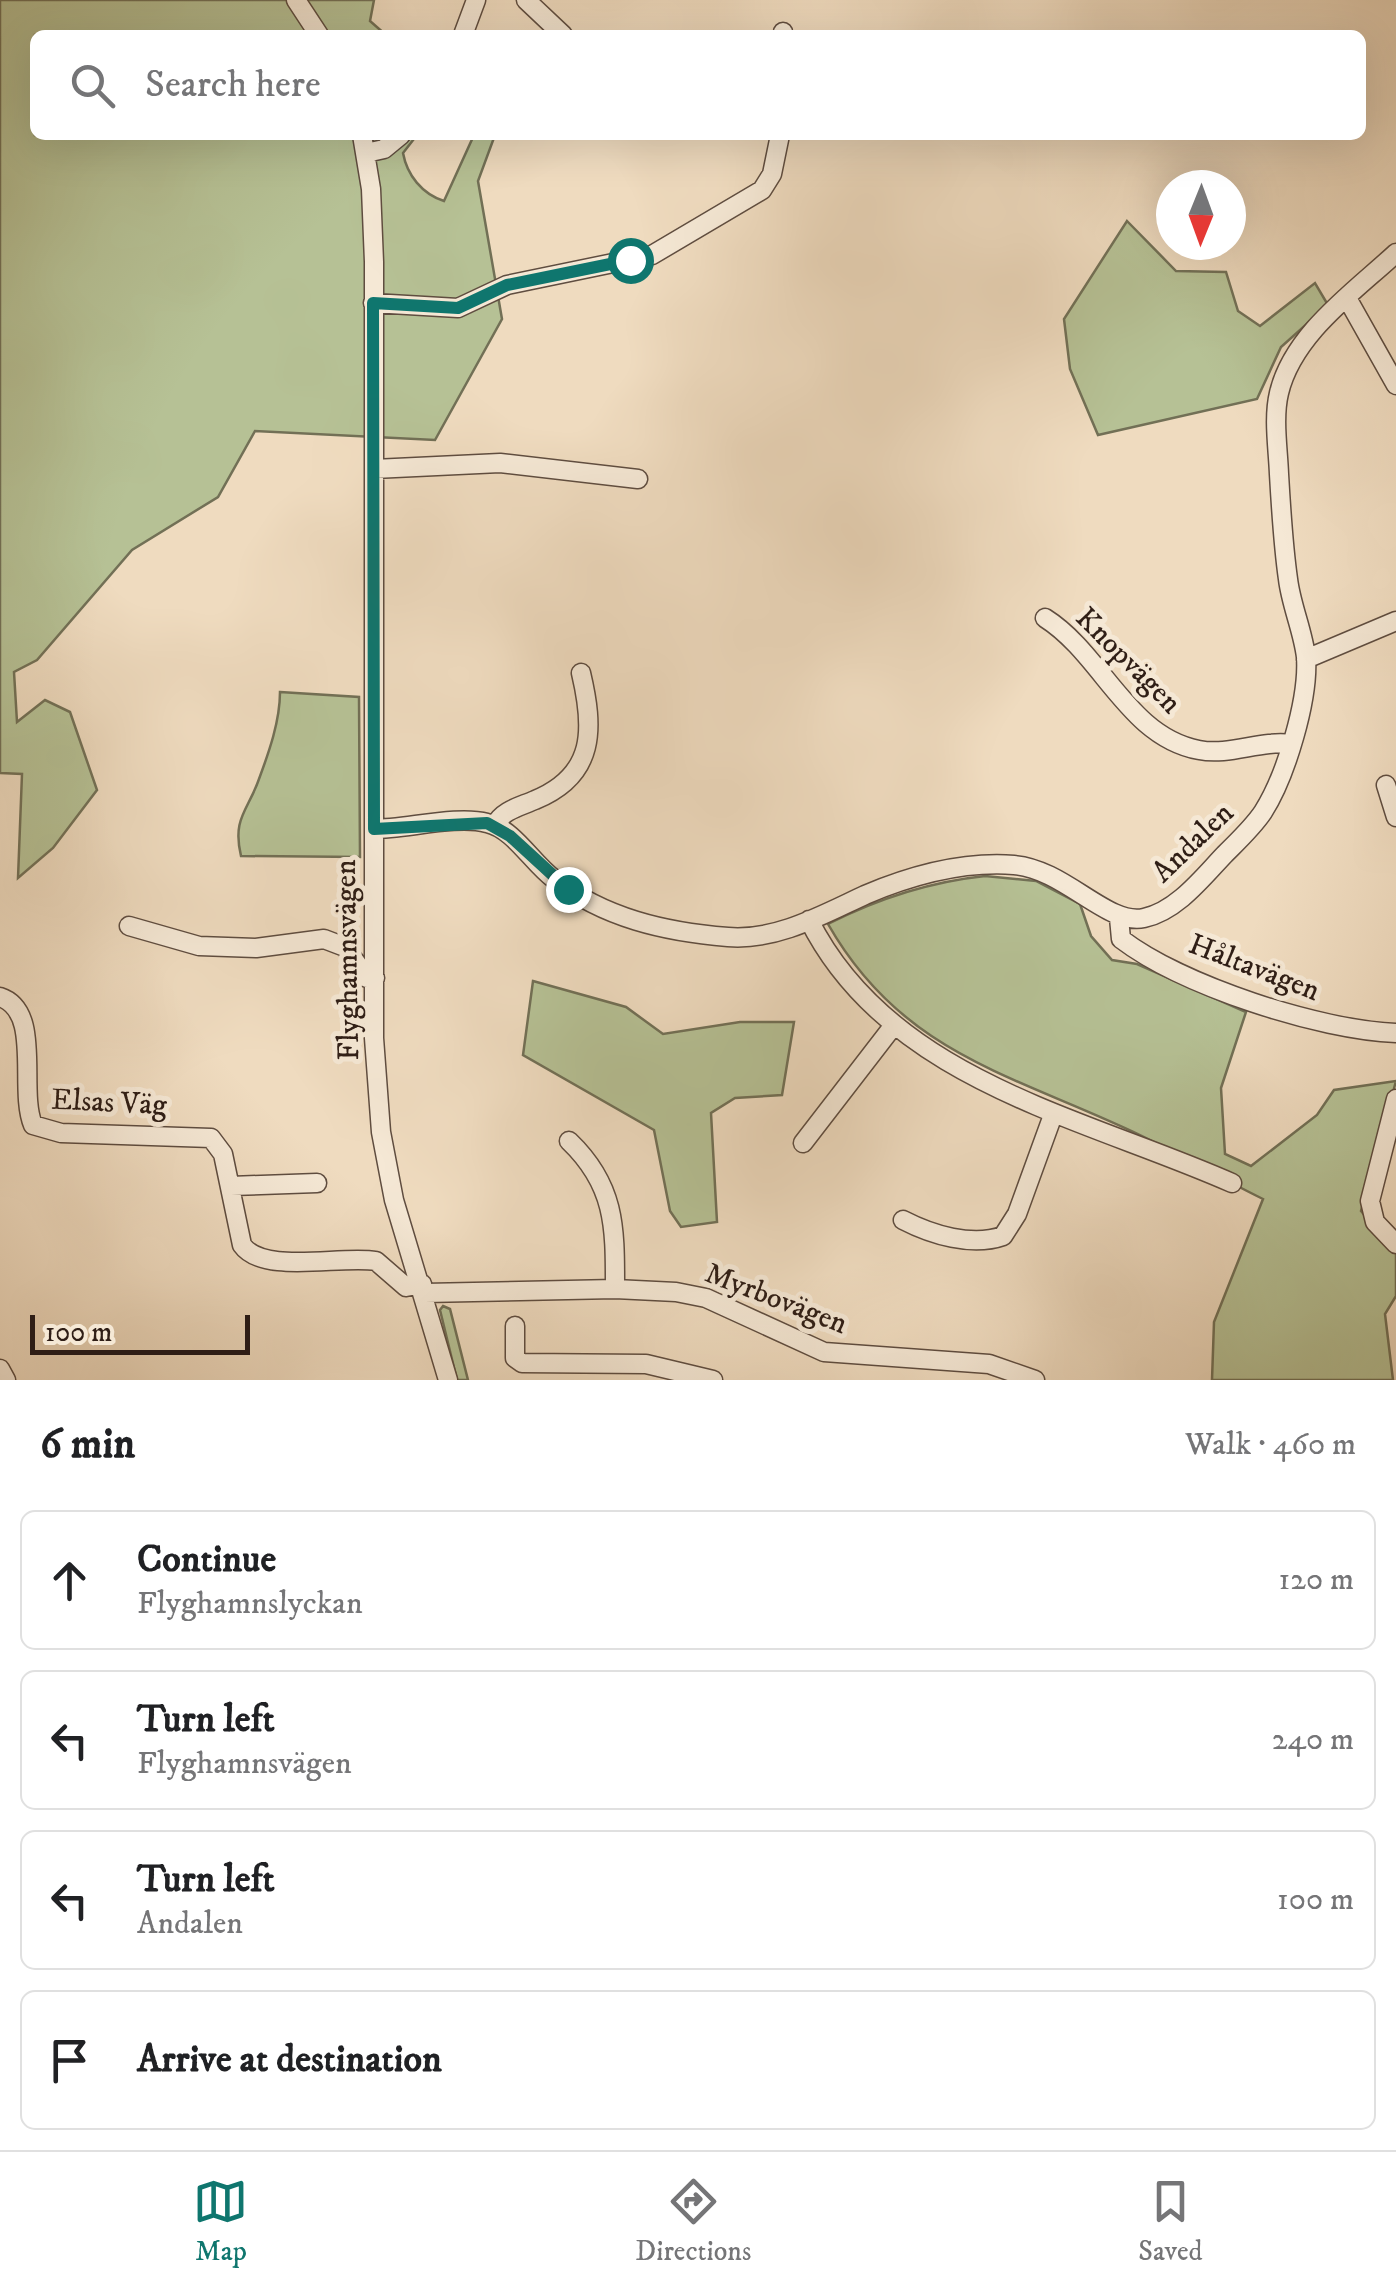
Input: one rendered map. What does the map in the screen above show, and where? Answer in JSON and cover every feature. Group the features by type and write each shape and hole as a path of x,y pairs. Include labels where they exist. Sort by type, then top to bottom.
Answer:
{"street":[{"path":"296,0 316,30"},
{"path":"464,30 476,0"},
{"path":"526,0 557,30"},
{"path":"364,144 384,149 395,140"},
{"path":"373,303 458,308 507,285 652,255 765,188 779,140"},
{"name":"Flyghamnsvägen","path":"364,144 374,232 374,1038 381,1132 394,1200 424,1288 448,1380"},
{"name":"Andalen","path":"1119,918 1145,918 1189,892 1262,815 1278,785 1291,744 1306,659 1288,581 1277,404 1292,360 1347,298 1396,252"},
{"path":"1347,298 1396,385"},
{"path":"374,470 500,463 638,479"},
{"name":"Knopvägen","path":"1045,618 1071,634 1159,735 1206,752 1291,744"},
{"path":"1306,659 1396,621"},
{"path":"495,826 508,812 550,794 578,766 591,727 581,672"},
{"path":"1386,785 1396,817"},
{"path":"374,829 478,821 495,826 568,889 649,926 732,938 756,936 809,920 906,878 942,869 1013,865 1038,869 1069,883 1119,918"},
{"name":"Håltavägen","path":"1119,918 1121,939 1186,974 1344,1030 1396,1032"},
{"path":"809,920 826,955 894,1026 982,1080 1053,1116 1232,1183"},
{"path":"129,926 200,946 256,948 324,939 340,943 368,978 375,978"},
{"name":"Elsas Väg","path":"0,997 17,1006 25,1025 25,1087 33,1125 60,1133 202,1135 218,1144 231,1186 242,1246 257,1260 376,1260 406,1287 424,1288"},
{"path":"803,1143 894,1026"},
{"path":"1396,1099 1370,1201 1375,1222 1396,1244"},
{"path":"904,1220 924,1231 978,1241 1003,1236 1017,1214 1053,1116"},
{"path":"569,1141 589,1160 610,1205 617,1236 615,1288"},
{"path":"231,1186 317,1183"},
{"name":"Myrbovägen","path":"424,1288 615,1288 706,1298 824,1352 989,1364 1035,1380"},
{"path":"516,1326 517,1362 584,1373 658,1366 713,1380"},
{"path":"0,1369 6,1380"}],"green space":[{"path":"0,0 374,0 370,21 380,30 30,30 30,140 413,140 403,153 408,169 422,189 444,201 472,140 493,140 478,181 502,319 435,440 255,431 218,497 132,550 37,660 14,672 17,722 45,700 70,712 97,790 53,848 18,878 22,774 0,773"},
{"path":"1127,221 1156,251 1156,260 1165,260 1176,271 1226,272 1238,311 1260,326 1315,283 1328,305 1281,347 1257,399 1098,435 1070,369 1064,319"},
{"path":"280,692 359,697 360,857 241,856 240,823 270,747"},
{"path":"985,876 1036,881 1080,904 1091,936 1112,960 1137,964 1246,1012 1221,1088 1225,1154 1251,1166 1317,1115 1334,1090 1396,1081 1361,1211 1396,1252 1396,1296 1385,1314 1393,1380 1212,1380 1214,1322 1263,1199 1142,1136 966,1057 927,1033 891,1004 858,969 828,924 904,892"},
{"path":"533,981 626,1007 663,1034 740,1022 794,1022 782,1095 735,1098 711,1113 717,1222 681,1227 670,1211 654,1130 523,1055"},
{"path":"443,1306 450,1309 468,1380 457,1380 440,1310"}],"route":[{"path":"568,889 510,836 487,823 374,829 373,303 458,308 478,302 507,285 630,260"}]}
